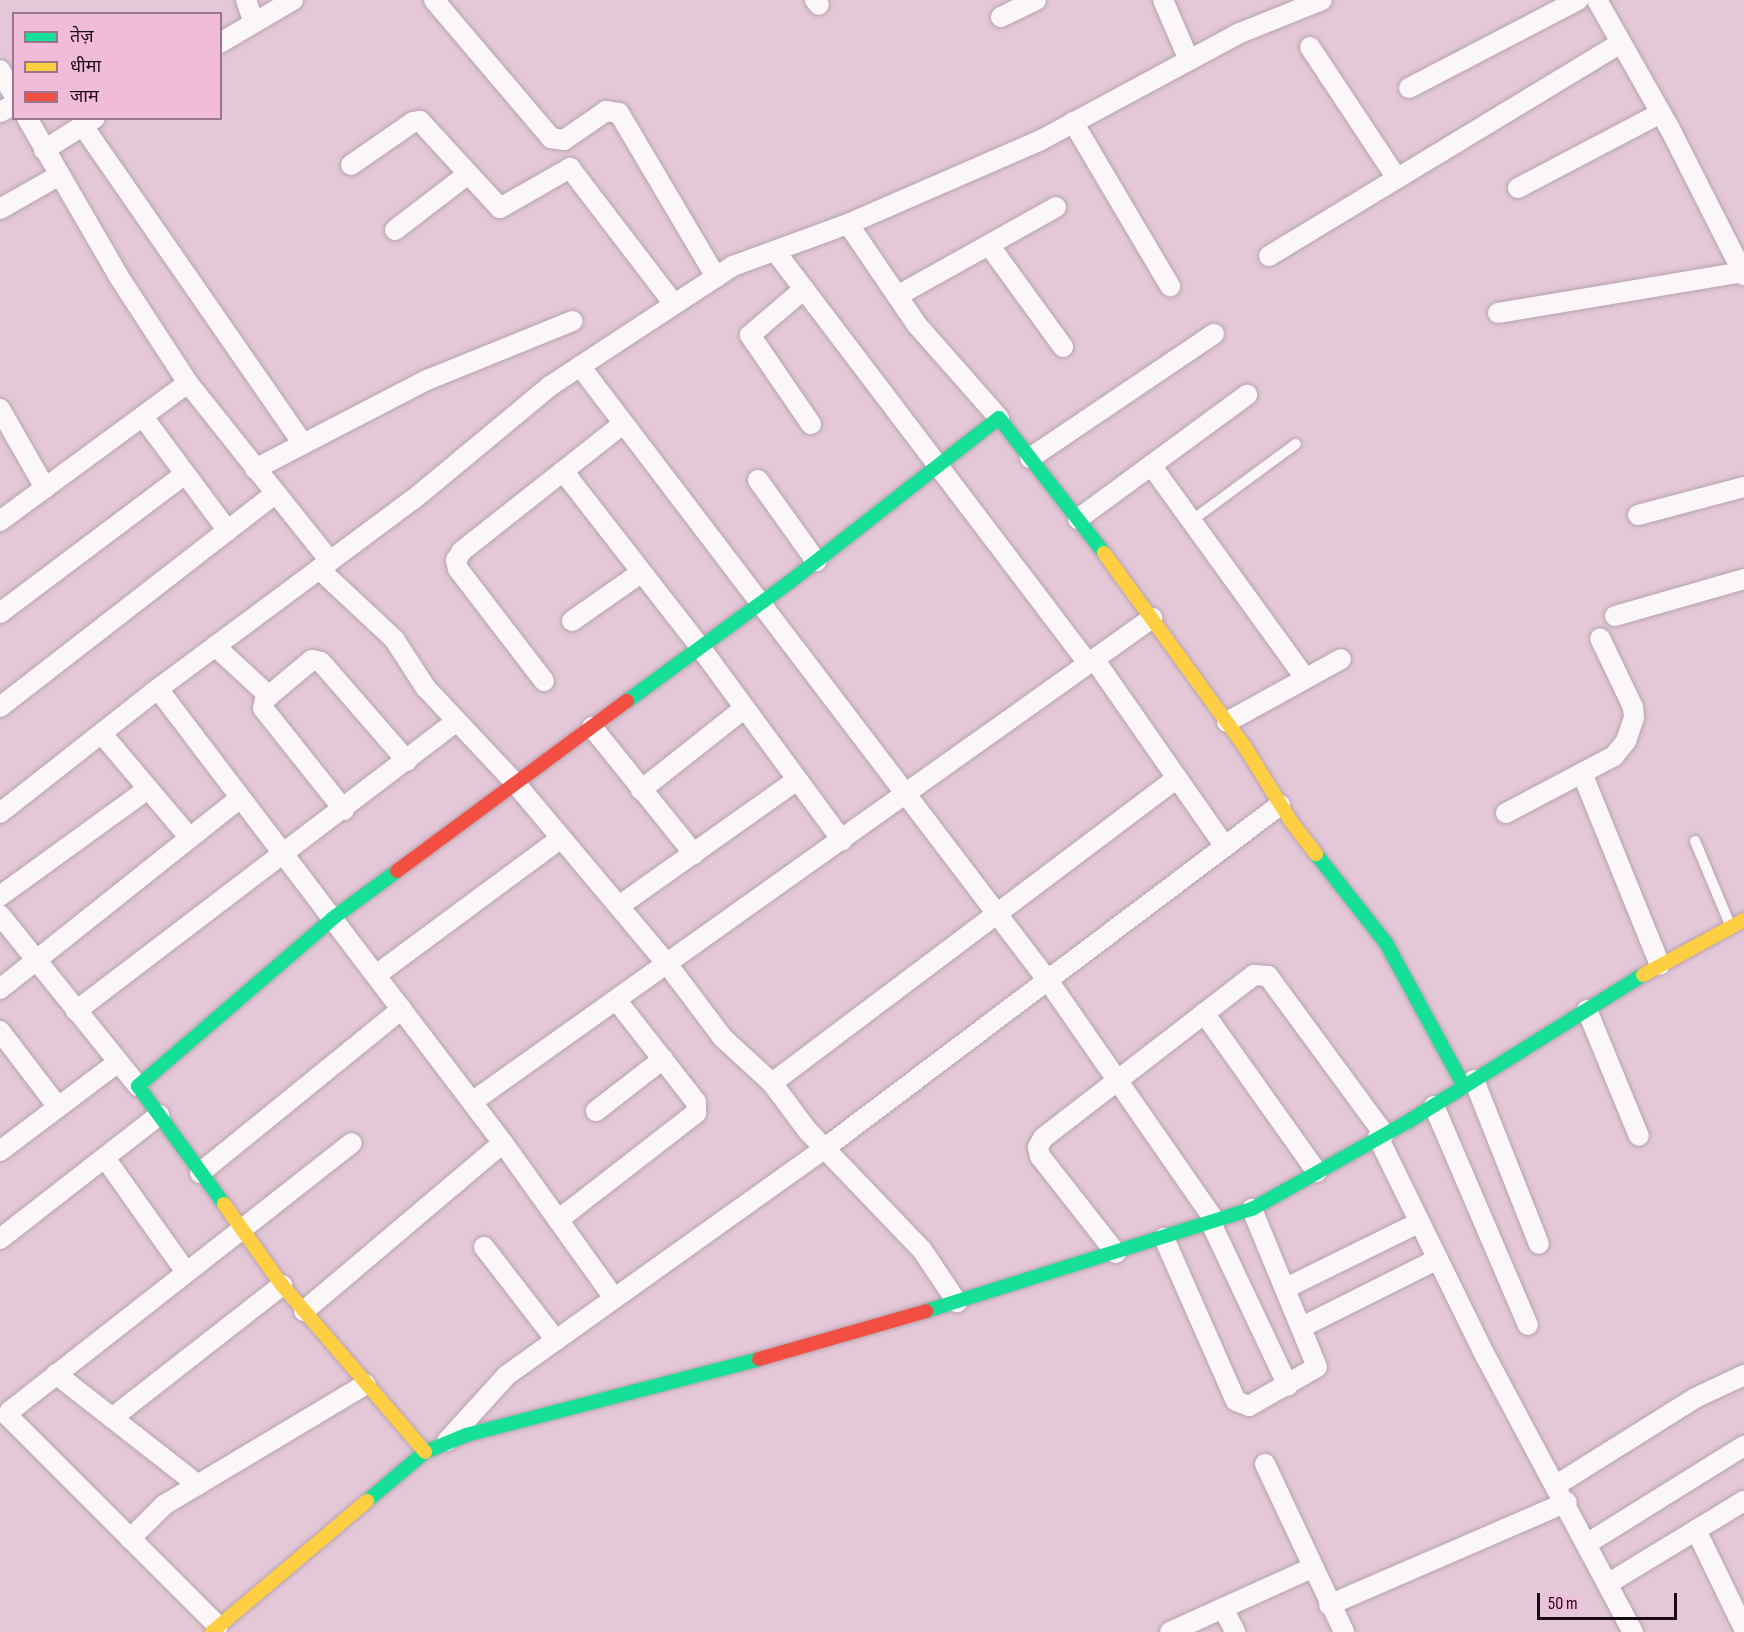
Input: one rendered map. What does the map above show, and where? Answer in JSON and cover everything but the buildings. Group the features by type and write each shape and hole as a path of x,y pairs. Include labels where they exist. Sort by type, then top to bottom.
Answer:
{"street":[{"path":"246,0 254,23"},
{"path":"222,42 292,0"},
{"path":"434,0 551,138 564,140 606,111 618,113 716,277"},
{"path":"1001,16 1036,0"},
{"path":"1163,0 1189,60"},
{"path":"0,813 158,689 414,499 550,386 733,266 848,224 1073,122 1240,33 1300,4 1322,0"},
{"path":"1409,88 1578,0"},
{"path":"1498,313 1743,274 1661,113 1597,0"},
{"path":"1269,256 1396,177 1621,43"},
{"path":"1310,46 1396,177"},
{"path":"0,70 12,91"},
{"path":"1518,188 1661,113"},
{"path":"28,120 58,176 188,384 275,494 325,565 394,639 426,688 516,784 619,906 668,965 723,1038 772,1083 825,1148 922,1250 957,1302"},
{"path":"351,165 412,122 420,121 500,208 565,168 575,171 675,304"},
{"path":"44,150 89,122 302,442"},
{"path":"1073,122 1170,286"},
{"path":"395,230 468,174"},
{"path":"0,209 58,176"},
{"path":"897,296 1056,207"},
{"path":"848,224 917,325 999,418 1078,519 1227,722 1280,805 1386,943 1469,1083 1539,1244"},
{"path":"989,245 1063,347"},
{"path":"775,250 937,466 1091,661 1225,847"},
{"path":"804,289 750,335 811,424"},
{"path":"255,469 302,442 427,380 572,321"},
{"path":"1030,458 1214,334"},
{"path":"580,366 907,793 995,914 1049,982 1118,1080 1213,1222 1288,1386"},
{"path":"0,521 188,384"},
{"path":"1078,519 1247,395"},
{"path":"0,409 45,488"},
{"path":"143,417 228,531"},
{"path":"138,1086 333,918 760,604 999,418"},
{"path":"544,681 458,569 456,560 462,551 623,424"},
{"path":"1151,465 1305,678"},
{"path":"563,471 700,647 842,840"},
{"path":"0,613 185,474"},
{"path":"758,480 816,561"},
{"path":"1638,515 1744,487"},
{"path":"0,706 275,494"},
{"path":"572,621 642,572"},
{"path":"1615,616 1744,579"},
{"path":"472,1102 668,965 1152,618"},
{"path":"1506,813 1622,749 1634,718 1633,707 1600,638"},
{"path":"215,646 269,696"},
{"path":"1227,722 1341,658"},
{"path":"344,810 263,708 269,696 316,660 407,761"},
{"path":"158,689 503,1143 614,1299"},
{"path":"641,790 745,708"},
{"path":"76,1011 285,856 456,722"},
{"path":"592,727 694,854"},
{"path":"102,734 190,838"},
{"path":"1582,773 1660,964"},
{"path":"772,1083 1177,778"},
{"path":"619,906 797,780"},
{"path":"0,896 148,789"},
{"path":"0,989 240,798"},
{"path":"444,1444 507,1374 825,1148 1049,982 1280,805"},
{"path":"376,975 561,838"},
{"path":"0,915 138,1086 282,1285 425,1452"},
{"path":"352,1143 56,1374 8,1416 215,1629 425,1452 444,1444 957,1302 1252,1209 1434,1106 1660,964 1744,920"},
{"path":"1116,1253 1040,1156 1038,1148 1043,1138 1254,975 1268,976 1381,1136 1486,1357 1557,1482 1633,1632"},
{"path":"558,1220 696,1113 696,1102 617,1000"},
{"path":"200,1173 402,1009"},
{"path":"1587,1010 1639,1136"},
{"path":"1204,1013 1317,1172"},
{"path":"0,1031 58,1107"},
{"path":"596,1111 663,1059"},
{"path":"0,1150 118,1062"},
{"path":"1434,1106 1527,1325"},
{"path":"0,1239 159,1115"},
{"path":"304,1311 503,1143"},
{"path":"105,1158 186,1272"},
{"path":"1164,1238 1236,1401 1249,1406 1288,1386 1317,1367 1252,1209"},
{"path":"1286,1288 1420,1222"},
{"path":"484,1247 556,1340"},
{"path":"1302,1327 1438,1259"},
{"path":"112,1418 282,1285"},
{"path":"56,1374 198,1485"},
{"path":"1329,1605 1557,1482 1695,1398 1744,1375"},
{"path":"130,1539 164,1505 366,1384"},
{"path":"1588,1543 1744,1446"},
{"path":"1265,1464 1329,1605 1344,1632"},
{"path":"1609,1582 1744,1501"},
{"path":"1696,1530 1740,1608 1744,1629"},
{"path":"1170,1632 1312,1568"},
{"path":"1223,1608 1235,1632"}],"lane":[{"path":"1191,521 1296,444"},
{"path":"1695,841 1731,927"}],"traffic: fast":[{"path":"627,701 791,581 999,418 1104,553"},
{"path":"1316,854 1386,943 1464,1086"},
{"path":"224,1204 138,1086 333,918 397,871"},
{"path":"926,1311 1252,1209 1409,1121 1643,975"},
{"path":"367,1501 425,1452 466,1435 759,1359"}],"traffic: slow":[{"path":"1104,553 1245,747 1290,820 1316,854"},
{"path":"1643,975 1744,920"},
{"path":"224,1204 282,1285 425,1452"},
{"path":"212,1632 367,1501"}],"traffic: jam":[{"path":"397,871 627,701"},
{"path":"759,1359 926,1311"}]}
